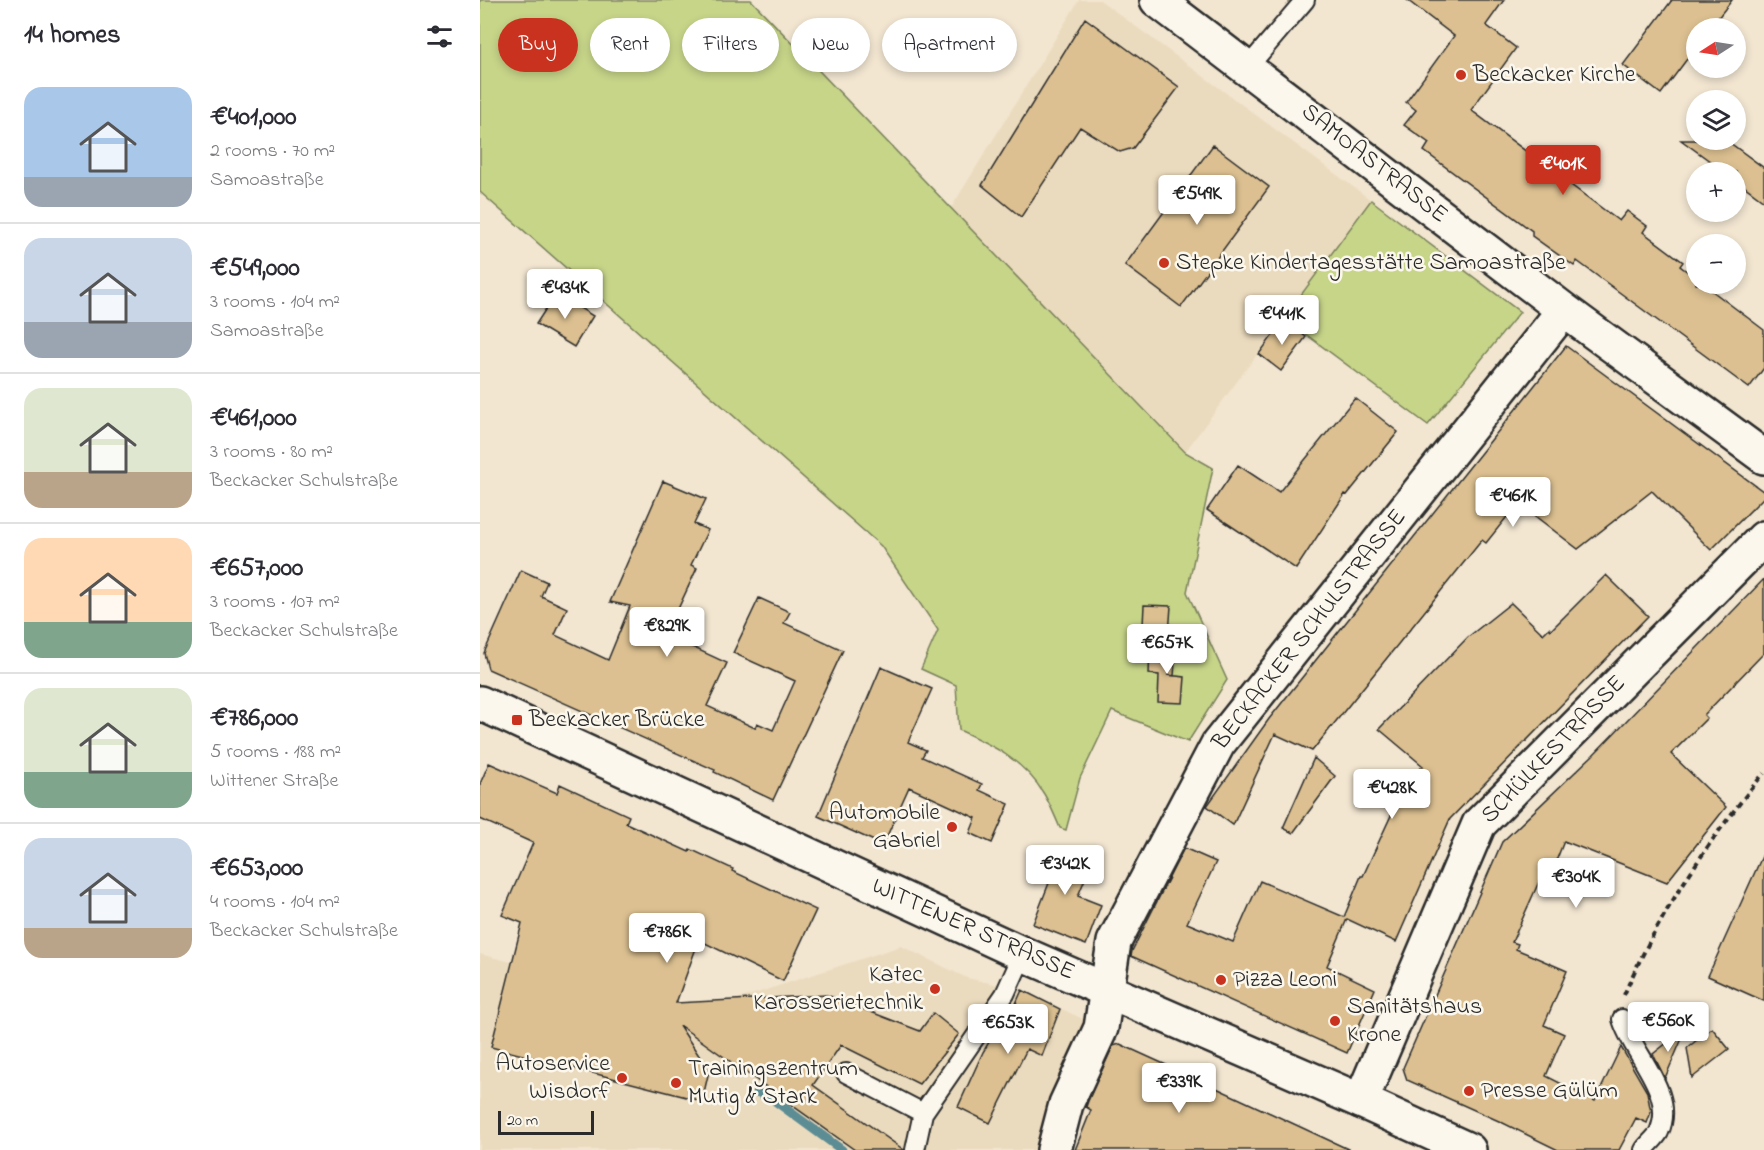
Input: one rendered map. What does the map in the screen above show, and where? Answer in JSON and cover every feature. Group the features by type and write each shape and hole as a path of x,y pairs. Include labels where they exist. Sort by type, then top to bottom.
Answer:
{"street":[{"name":"SAMOASTRASSE","path":"1158,0 1564,310 1764,457"},
{"name":"BECKACKER SCHULSTRASSE","path":"1054,1150 1066,1104 1101,1028 1114,942 1218,744 1564,310"},
{"name":"SCHÜLKESTRASSE","path":"1361,1101 1479,824 1764,538"},
{"name":"WITTENER STRASSE","path":"480,704 1023,954 1468,1150"}],"lane":[{"path":"1248,67 1305,0"},
{"path":"915,1150 923,1113 1005,994 1023,954"},
{"path":"1622,1019 1626,1033 1657,1085 1663,1107 1659,1131 1644,1150"},
{"path":"846,1073 923,1113"}],"path":[{"path":"1624,995 1657,928 1728,816 1764,774"}],"shaded area":[{"name":"Stepke Kindertagesstätte Samoastraße","path":"1079,0 1100,0 1371,200 1185,452 951,208"},
{"path":"901,946 967,978 1022,990 1085,1020 1064,1067 1042,1150 480,1150 480,954 675,1004 735,1000"}],"green space":[{"path":"480,0 751,0 768,18 682,18 682,72 779,72 779,29 791,42 791,72 820,72 1185,452 1213,468 1187,592 1227,680 1188,742 1112,711 1080,778 1066,830 1060,828 1044,794 1027,772 1007,755 959,730 956,685 921,669 938,630 881,546 480,192"},
{"path":"1371,200 1520,312 1428,425 1284,318"}],"building":[{"path":"1407,0 1504,0 1486,25 1516,48 1471,110 1619,221 1627,211 1647,226 1643,232 1683,262 1680,266 1686,270 1686,294 1716,294 1764,330 1764,368 1749,388 1577,261 1574,266 1532,236 1532,231 1424,151 1429,143 1404,125 1416,110 1406,102 1454,36"},
{"path":"1672,0 1732,0 1718,18 1686,18 1686,60 1661,94 1623,65"},
{"path":"1085,18 1179,87 1133,148 1120,152 1080,127 1021,217 982,185"},
{"path":"1213,145 1269,187 1181,307 1125,265"},
{"path":"1695,150 1740,150 1764,168 1764,201 1746,188 1746,162 1711,162"},
{"path":"556,293 593,316 574,347 536,324"},
{"path":"1284,320 1306,337 1281,371 1259,354"},
{"path":"1566,346 1764,492 1764,497 1711,550 1652,491 1578,549 1518,503 1486,543 1482,540 1312,751 1275,734 1233,825 1207,806 1269,719"},
{"path":"1355,398 1398,432 1347,495 1345,494 1296,569 1207,510 1238,465 1279,492"},
{"path":"663,481 706,499 694,524 708,530 691,565 697,568 666,635 727,663 707,706 755,728 757,723 773,730 795,681 733,653 759,598 790,612 784,623 843,650 773,800 714,772 715,770 488,669 484,653 521,570 547,582 541,596 567,608 555,635 608,660 630,606 610,602"},
{"path":"1606,575 1648,616 1450,819 1396,942 1347,919 1327,966 1375,989 1347,1053 1131,956 1184,848 1216,862 1187,923 1233,942 1260,881 1344,917 1406,783 1423,766 1379,729 1468,637 1511,603 1543,634 1549,628 1551,630"},
{"path":"1764,579 1764,653 1704,715 1707,718 1671,754 1726,807 1667,882 1564,841 1549,879 1542,875 1512,942 1518,944 1516,949 1567,971 1544,1025 1564,1034 1546,1076 1595,1101 1621,1047 1647,1092 1651,1112 1647,1123 1636,1118 1619,1150 1558,1150 1407,1080 1403,1068 1502,842 1593,755"},
{"path":"1144,605 1171,606 1168,648 1142,646"},
{"path":"1150,647 1176,649 1174,676 1185,677 1183,703 1158,702 1159,675 1149,674"},
{"path":"881,667 932,689 908,742 926,750 922,757 982,784 979,790 1009,804 992,843 970,833 976,818 909,787 883,845 818,816"},
{"path":"1314,758 1335,776 1293,833 1283,828"},
{"path":"489,763 557,793 560,784 629,816 626,823 689,852 690,849 816,910 783,981 699,940 676,1003 827,995 920,1031 933,1013 959,1034 919,1084 841,1045 813,1085 904,1150 855,1150 679,1025 709,1071 702,1101 491,1047 522,923 502,915 533,843 480,819 480,784"},
{"path":"1058,848 1092,862 1078,896 1101,905 1086,945 1033,924 1049,883 1032,877 1043,850 1055,855"},
{"path":"1764,852 1764,1001 1708,976"},
{"path":"1022,990 1060,1009 1042,1056 1027,1049 990,1123 958,1107 983,1052 995,1032 1002,1035"},
{"path":"1687,1027 1665,1078 1653,1054"},
{"path":"1712,1028 1729,1049 1692,1078 1687,1048"},
{"path":"1120,1044 1350,1150 1075,1150 1091,1110 1086,1107 1088,1101 1113,1046"}],"waterway":[{"path":"757,1092 771,1098 842,1150"}],"place":[{"name":"Beckacker Kirche","path":"1461,75"},
{"name":"Stepke Kindertagesstätte Samoastraße","path":"1164,263"},
{"name":"Beckacker Brücke","path":"517,720"},
{"name":"Automobile Gabriel","path":"952,827"},
{"name":"Pizza Leoni","path":"1221,980"},
{"name":"Katec Karosserietechnik","path":"935,989"},
{"name":"Sanitätshaus Krone","path":"1335,1021"},
{"name":"Autoservice Wisdorf","path":"622,1078"},
{"name":"Trainingszentrum Mutig & Stark","path":"676,1083"},
{"name":"Presse Gülüm","path":"1469,1091"}]}
